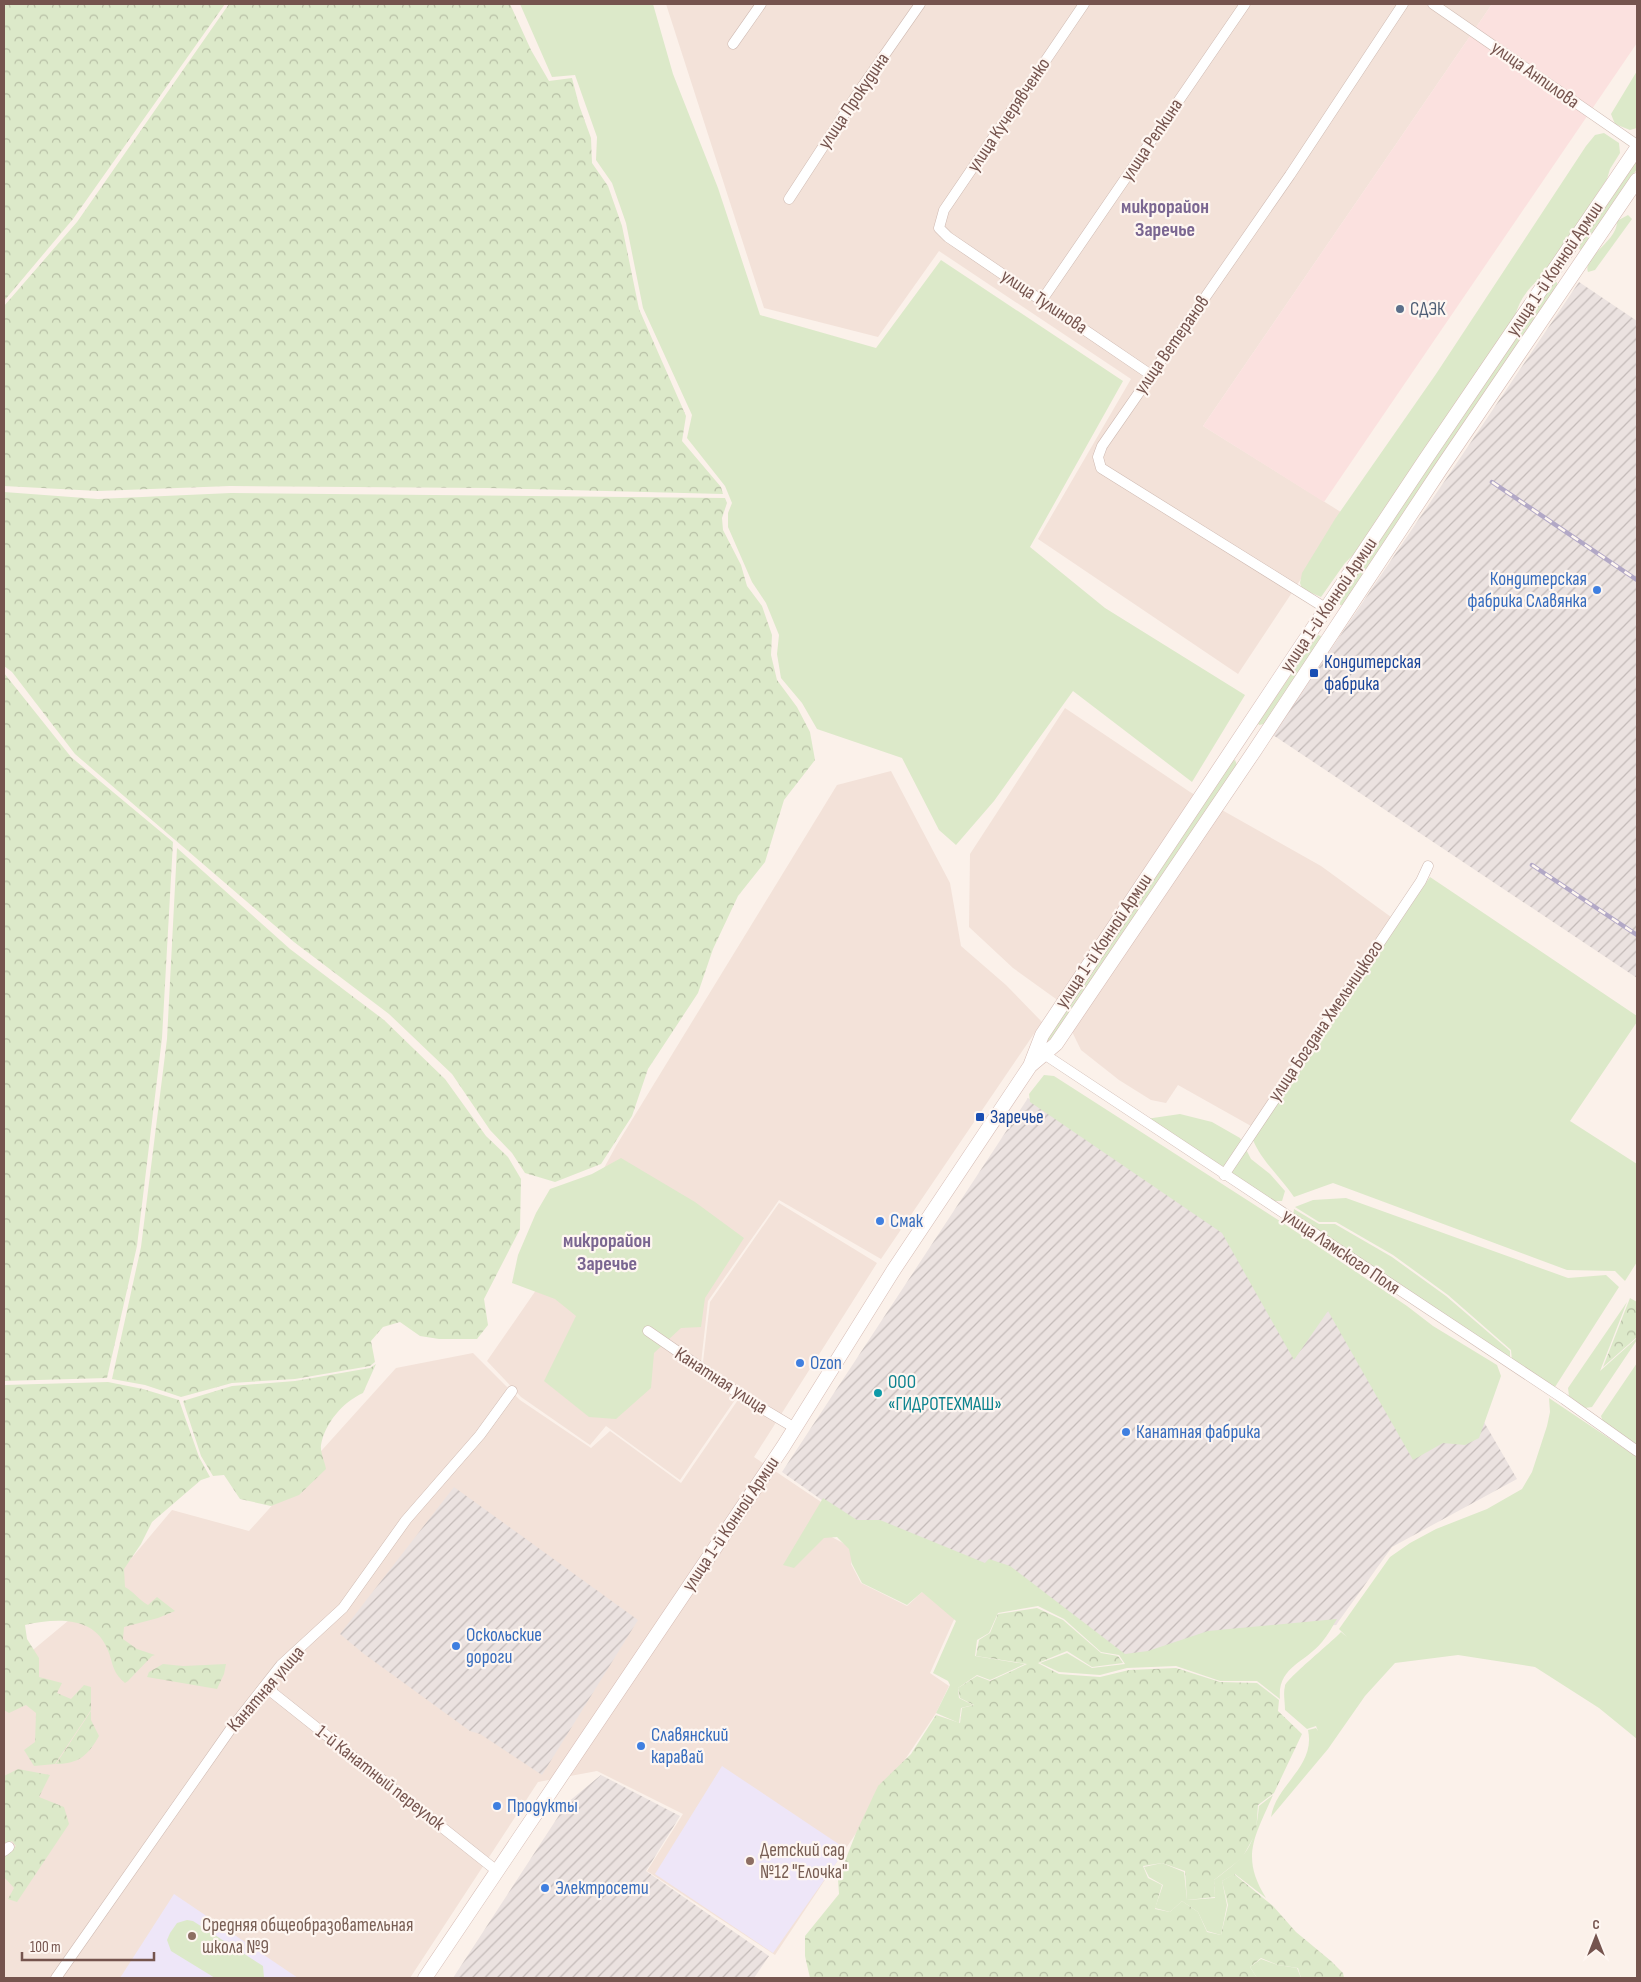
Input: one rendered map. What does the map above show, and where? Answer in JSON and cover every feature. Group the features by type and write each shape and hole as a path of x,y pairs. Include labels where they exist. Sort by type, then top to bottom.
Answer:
{"main road":[{"name":"улица 1-й Конной Армии","path":"425,1978 795,1428 893,1271 1030,1066 1042,1035 1637,147"},
{"name":"улица 1-й Конной Армии","path":"1030,1066 1056,1044 1440,470 1637,180"},
{"path":"1560,262 1574,273"},
{"path":"1325,611 1339,622"},
{"path":"1241,736 1257,746"}],"street":[{"path":"733,44 760,4"},
{"name":"улица Прокудина","path":"789,199 860,90 920,4"},
{"name":"улица Кучерявченко","path":"939,228 944,210 1084,4"},
{"name":"улица Репкина","path":"1042,300 1245,4"},
{"name":"улица Ветеранов","path":"1325,611 1101,468 1098,457 1102,446 1290,175 1403,4"},
{"name":"улица Анпилова","path":"1433,4 1637,147"},
{"name":"улица Тулинова","path":"939,228 948,237 1151,375"},
{"name":"улица Богдана Хмельницкого","path":"1224,1176 1421,881 1428,866"},
{"name":"улица Ламского Поля","path":"1044,1054 1224,1176 1564,1399 1637,1451"},
{"name":"Канатная улица","path":"648,1331 748,1400 795,1428"},
{"name":"Канатная улица","path":"56,1978 230,1730 281,1665 343,1608 406,1520 480,1435 512,1391"},
{"name":"1-й Канатный переулок","path":"269,1682 273,1693 497,1871"}],"shaded area":[{"name":"микрорайон Заречье","path":"666,4 1492,4 1203,426 1344,514 1238,674 1038,539 1131,379 939,251 878,337 764,308"},
{"path":"1492,4 1637,4 1637,43 1324,502 1203,426"},
{"path":"1579,282 1637,321 1637,978 1273,735"},
{"path":"1065,708 1190,792 1321,866 1391,917 1251,1126 1178,1085 1166,1103 1151,1100 1119,1080 1081,1050 1056,999 1013,968 969,927 970,854"},
{"path":"891,771 950,883 961,946 1006,985 1042,1022 881,1259 779,1200 708,1301 701,1363 739,1394 680,1480 606,1426 590,1445 521,1397 487,1361 543,1280 616,1146 837,785"},
{"path":"1028,1098 1229,1234 1484,1422 1517,1479 1392,1547 1336,1625 1223,1636 1125,1658 1004,1571 853,1522 782,1472"},
{"path":"779,1203 877,1263 754,1457 827,1506 813,1527 856,1550 851,1564 861,1583 907,1606 923,1591 956,1615 930,1673 949,1686 936,1713 775,1955 647,1871 683,1814 597,1771 538,1782 410,1978 4,1978 4,1674 104,1591 172,1510 249,1531 396,1368 473,1353 520,1400 591,1448 610,1431 681,1483 742,1394 703,1362 710,1302"},
{"path":"454,1487 638,1620 542,1775 480,1734 470,1731 364,1654 340,1634"},
{"name":"Детский сад №12 \"Елочка\"","path":"722,1766 846,1849 773,1953 655,1874"},
{"path":"601,1775 680,1816 646,1871 769,1956 754,1978 453,1978 567,1803"},
{"name":"Средняя общеобразовательная школа №9","path":"174,1894 298,1978 120,1978"}],"green space":[{"path":"4,4 225,4 73,219 4,301"},
{"path":"229,4 510,4 531,50 549,81 572,78 591,138 592,163 608,186 622,226 639,309 686,416 682,441 721,487 723,494 487,488 230,486 98,491 4,486 4,306 77,222"},
{"path":"520,4 653,4 673,74 718,188 760,315 876,348 941,260 1123,381 1030,547 1105,608 1245,695 1192,782 1073,691 994,801 956,845 939,830 902,758 817,729 802,703 781,678 777,654 779,635 766,603 752,582 728,527 728,513 732,503 725,486 687,438 692,415 643,308 626,223 612,183 596,160 597,137 575,75 552,77"},
{"path":"1637,71 1637,128 1630,130 1615,124 1611,114"},
{"path":"1604,133 1619,143 1620,153 1610,169 1607,179 1542,277 1525,294 1515,316 1359,549 1345,563 1321,597 1302,589 1300,583 1302,573 1335,519 1436,374 1586,146 1595,135"},
{"path":"1637,159 1637,169 1580,250 1578,246"},
{"path":"1628,215 1632,219 1595,270 1588,272 1590,261 1612,235 1617,221"},
{"path":"1557,282 1557,287 1421,486 1344,605 1340,605 1340,600 1411,492 1553,283"},
{"path":"4,492 98,499 231,493 725,498 727,503 722,518 723,530 741,565 747,586 762,606 772,635 771,655 777,680 797,707 810,732 815,760 784,800 765,862 738,896 713,949 698,993 648,1069 632,1116 601,1164 555,1182 525,1173 512,1153 490,1130 452,1074 389,1014 294,942 75,754 12,672 4,666"},
{"path":"1318,635 1321,636 1319,642 1264,724 1259,725 1258,723"},
{"path":"4,673 71,757 173,842 162,1038 137,1246 107,1378 4,1381"},
{"path":"1235,760 1237,765 1049,1043 1046,1042 1050,1031 1232,761"},
{"path":"177,848 290,949 384,1020 445,1079 486,1136 508,1157 521,1179 520,1229 484,1299 488,1325 477,1339 439,1339 420,1336 400,1322 383,1327 371,1341 375,1362 370,1366 295,1379 232,1383 181,1397 145,1385 112,1379 141,1247 167,1039"},
{"path":"1430,877 1637,1016 1637,1022 1570,1121 1637,1164 1637,1262 1625,1281 1615,1271 1567,1270 1333,1183 1294,1197 1266,1162 1253,1140"},
{"path":"1044,1075 1054,1076 1283,1223 1407,1306 1433,1326 1497,1365 1501,1376 1479,1438 1465,1445 1443,1443 1413,1460 1328,1311 1294,1360 1222,1233 1030,1102 1029,1094"},
{"path":"1180,1114 1212,1122 1240,1138 1251,1159 1270,1174 1285,1191 1282,1201 1272,1201 1146,1119"},
{"path":"621,1158 695,1202 744,1238 705,1298 701,1327 681,1328 654,1353 651,1388 616,1419 589,1417 544,1381 576,1316 555,1299 512,1283 518,1255 536,1213 550,1189 592,1174"},
{"path":"1346,1198 1568,1278 1606,1275 1619,1287 1555,1387 1512,1360 1511,1350 1448,1295 1393,1255 1336,1222 1319,1222 1295,1207 1313,1200"},
{"path":"1294,1209 1319,1224 1335,1224 1392,1257 1446,1296 1510,1351 1510,1360 1293,1216"},
{"path":"1630,1298 1637,1302 1637,1337 1603,1367"},
{"path":"1627,1302 1600,1371 1637,1338 1637,1340 1592,1407 1585,1408 1569,1396 1568,1388"},
{"path":"1637,1363 1637,1445 1603,1422 1601,1416"},
{"path":"376,1364 363,1393 342,1408 326,1429 321,1448 326,1469 299,1495 271,1506 240,1499 224,1475 213,1476 201,1456 183,1401 232,1386 295,1381 370,1368"},
{"path":"108,1382 143,1389 179,1400 199,1457 210,1477 201,1480 152,1522 141,1544 124,1569 125,1587 142,1601 148,1605 157,1597 175,1611 158,1618 124,1627 123,1639 137,1649 155,1655 128,1681 125,1683 117,1674 106,1646 91,1629 81,1624 59,1621 25,1625 27,1639 39,1658 39,1677 62,1683 57,1693 71,1699 84,1685 91,1687 91,1710 55,1764 34,1766 24,1750 35,1742 36,1713 26,1705 9,1713 4,1710 4,1385"},
{"path":"1549,1398 1637,1457 1637,1739 1599,1708 1535,1667 1458,1655 1395,1663 1365,1696 1328,1749 1271,1817 1274,1805 1306,1755 1309,1743 1308,1730 1316,1728 1318,1731 1316,1726 1307,1729 1285,1710 1284,1692 1287,1682 1341,1632 1347,1637 1339,1629 1390,1557 1410,1543 1436,1529 1487,1509 1522,1489 1532,1472 1547,1426 1550,1412"},
{"path":"823,1498 857,1520 880,1520 985,1563 989,1559 1010,1566 1125,1654 1148,1651 1208,1631 1337,1619 1322,1642 1287,1672 1280,1688 1280,1699 1257,1681 1220,1681 1176,1666 1127,1668 1100,1675 1059,1672 1040,1663 1067,1653 1092,1668 1125,1664 1119,1655 1101,1652 1064,1619 1038,1606 998,1613 989,1633 977,1640 975,1656 1025,1664 990,1680 977,1675 958,1688 959,1698 973,1705 961,1708 959,1723 936,1713 950,1685 948,1681 933,1673 956,1621 922,1592 907,1605 862,1583 852,1564 849,1549 837,1537 824,1538 794,1568 783,1565"},
{"path":"1037,1608 1063,1620 1101,1653 1118,1656 1123,1663 1092,1667 1067,1651 1038,1663 1059,1674 1100,1677 1129,1670 1176,1668 1220,1682 1257,1683 1279,1700 1278,1711 1302,1734 1274,1793 1258,1805 1256,1833 1242,1858 1214,1880 1215,1897 1187,1900 1185,1871 1162,1863 1143,1866 1148,1878 1162,1885 1155,1909 1170,1912 1182,1901 1198,1912 1207,1932 1221,1935 1228,1905 1222,1881 1234,1874 1273,1906 1296,1932 1343,1973 1344,1978 1301,1978 1298,1968 1278,1965 1261,1958 1250,1967 1257,1978 810,1978 805,1956 805,1936 839,1894 838,1879 856,1833 878,1786 911,1754 936,1715 960,1723 962,1708 974,1705 960,1698 958,1688 977,1676 990,1681 1027,1664 976,1656 979,1640 990,1633 998,1614"},
{"path":"163,1664 183,1666 226,1664 224,1674 217,1689 147,1677 149,1672"},
{"path":"91,1711 91,1720 99,1736 95,1743 87,1753 77,1760 56,1764"},
{"path":"18,1769 50,1775 39,1797 64,1807 69,1824 17,1902 8,1899 14,1888 4,1877 4,1856 16,1846 12,1841 4,1846 4,1776"},
{"path":"1273,1795 1256,1835 1252,1858 1258,1883 1266,1898 1235,1874 1222,1881 1227,1905 1221,1935 1207,1931 1198,1912 1182,1901 1170,1912 1155,1908 1163,1885 1149,1877 1144,1867 1162,1863 1184,1872 1187,1900 1215,1898 1214,1880 1242,1857 1252,1841 1259,1806"},
{"path":"187,1920 193,1921 263,1966 264,1978 215,1978 171,1951 167,1940 170,1933 177,1923"},
{"path":"1261,1959 1278,1965 1297,1968 1301,1978 1257,1978 1250,1967"}],"railway":[{"path":"1492,482 1637,580"},
{"path":"1532,865 1637,935"}],"place":[{"name":"СДЭК","path":"1400,309"},
{"name":"Кондитерская фабрика Славянка","path":"1597,590"},
{"name":"Кондитерская фабрика","path":"1314,673"},
{"name":"Заречье","path":"980,1117"},
{"name":"Смак","path":"880,1221"},
{"name":"Ozon","path":"800,1363"},
{"name":"ООО «ГИДРОТЕХМАШ»","path":"878,1393"},
{"name":"Канатная фабрика","path":"1126,1432"},
{"name":"Оскольские дороги","path":"456,1646"},
{"name":"Славянский каравай","path":"641,1746"},
{"name":"Продукты","path":"497,1806"},
{"name":"Детский сад №12 \"Елочка\"","path":"750,1861"},
{"name":"Электросети","path":"545,1888"},
{"name":"Средняя общеобразовательная школа №9","path":"192,1936"}],"district":[{"name":"микрорайон Заречье","path":"1165,218"},
{"name":"микрорайон Заречье","path":"607,1252"}]}
